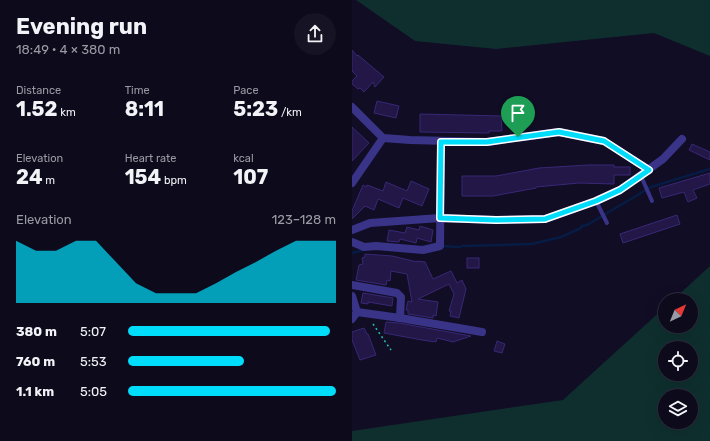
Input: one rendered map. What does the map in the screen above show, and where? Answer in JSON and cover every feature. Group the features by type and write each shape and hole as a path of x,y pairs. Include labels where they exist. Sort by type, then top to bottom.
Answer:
{"street":[{"path":"352,107 383,138 441,142 487,142 559,132 604,141 649,170"},
{"path":"352,184 383,138"},
{"path":"352,230 370,223 440,218 496,220 545,219 596,201 620,190 663,159 682,139"},
{"path":"352,242 364,247 376,246 423,250 440,246 441,142"},
{"path":"352,285 397,293 401,297 400,318"},
{"path":"352,296 358,314 400,318 482,332"}],"lane":[{"path":"641,176 652,201"},
{"path":"596,201 607,223"}],"path":[{"path":"358,314 391,350"}],"green space":[{"path":"356,0 710,0 710,56 654,33 496,49 415,41"},
{"path":"710,266 710,441 352,441 352,431 563,400 658,313 658,333 698,333 698,293 681,293"}],"building":[{"path":"352,50 357,56 358,55 384,77 375,87 373,82 364,92 352,84 352,81 357,76 352,71"},
{"path":"377,101 399,106 396,118 374,113"},
{"path":"420,114 501,116 502,131 489,131 489,133 420,132"},
{"path":"352,127 369,143 352,161"},
{"path":"692,144 710,152 710,160 689,150"},
{"path":"614,165 614,167 630,167 630,175 614,175 614,184 579,183 536,187 493,196 462,196 462,176 496,176 539,168"},
{"path":"710,173 710,184 693,190 697,198 688,202 684,192 662,198 659,188"},
{"path":"411,181 429,189 422,206 403,198 399,208 378,199 374,210 365,206 352,219 352,211 363,185 383,191 386,182 407,191"},
{"path":"677,215 680,224 623,243 620,234"},
{"path":"420,226 433,230 431,242 417,238 416,243 400,239 399,242 387,241 389,230 405,233 407,227 419,230"},
{"path":"365,254 392,256 417,262 425,262 433,279 451,271 457,283 462,280 466,289 459,318 450,316 451,311 449,311 454,294 449,284 418,299 438,302 436,316 433,315 433,318 408,314 408,310 406,310 408,301 412,302 407,274 391,271 390,281 387,280 386,285 356,280 359,265 363,264 362,258 365,257"},
{"path":"467,258 479,258 479,268 467,268"},
{"path":"363,293 393,298 392,306 368,302 368,304 361,303"},
{"path":"386,322 471,336 453,342 437,338 436,342 422,340 384,333"},
{"path":"364,328 368,334 376,355 360,360 352,340 352,332"},
{"path":"497,341 505,344 502,353 494,351"}],"waterway":[{"path":"441,246 460,247 532,244 561,237 587,225 651,187 710,169"},
{"path":"352,253 364,250"}],"route":[{"path":"559,132 604,141 649,170 620,190 596,201 545,219 496,220 440,218 441,142 487,142 518,137 559,132"}]}
